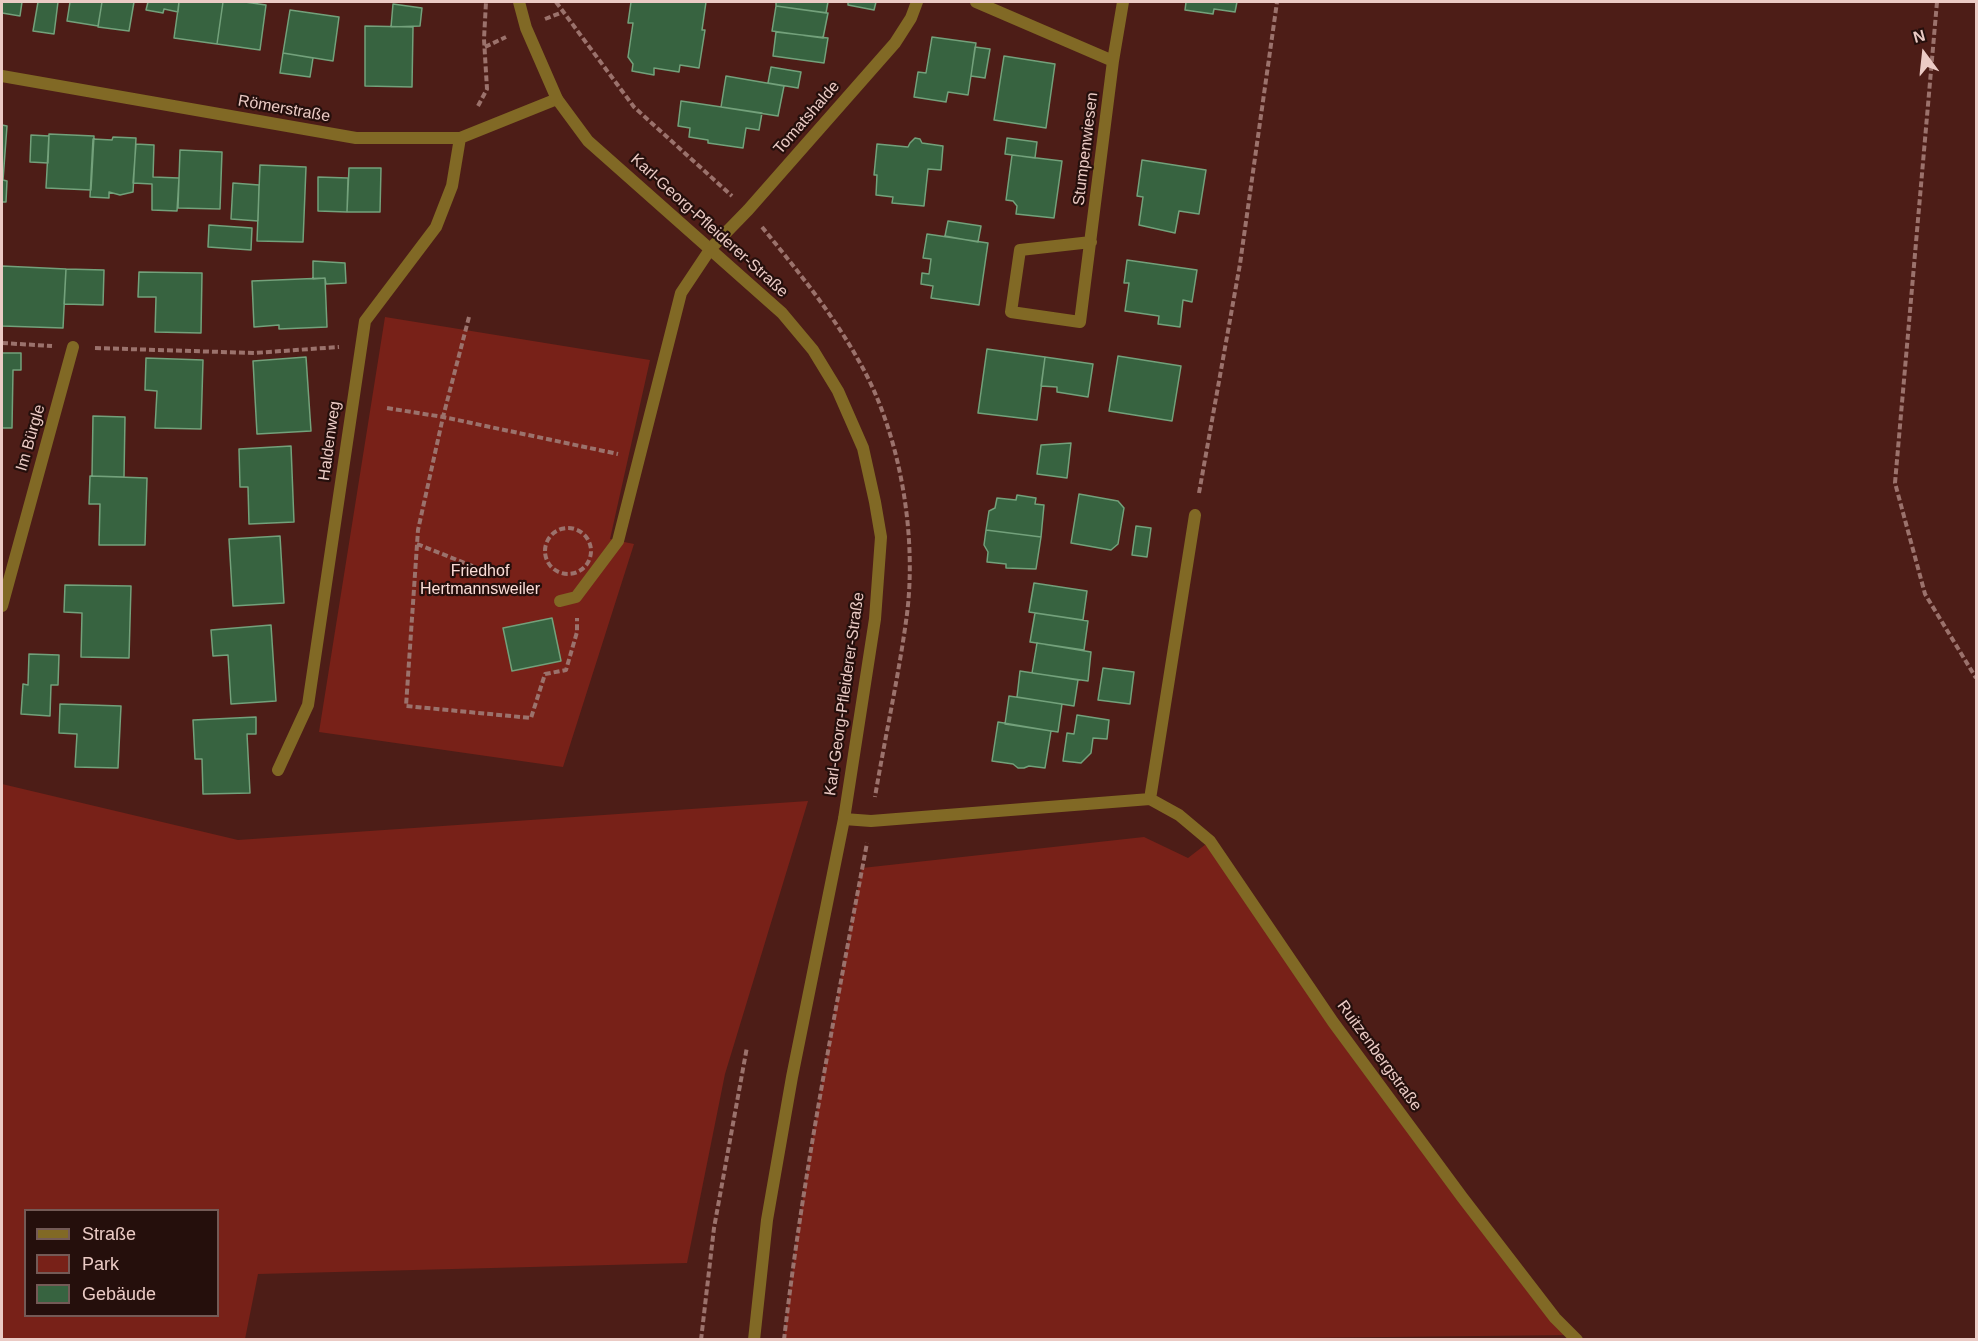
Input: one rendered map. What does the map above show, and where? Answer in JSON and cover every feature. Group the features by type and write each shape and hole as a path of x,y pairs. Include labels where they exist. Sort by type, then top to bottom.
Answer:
{"street":[{"name":"Karl-Georg-Pfleiderer-Straße","path":"519,2 526,28 557,99 588,141 782,313 813,351 838,391 862,448 875,502 880,537 875,619 844,819 871,821 1150,799"},
{"name":"Tomatshalde","path":"576,597 618,541 681,292 711,248 748,210 895,43 911,18 917,2"},
{"path":"976,2 1113,61"},
{"name":"Stumpenwiesen","path":"1091,242 1020,250 1011,312 1080,322 1091,242 1113,61 1123,2"},
{"name":"Römerstraße","path":"2,76 356,138 460,138 557,99"},
{"name":"Haldenweg","path":"278,770 308,705 365,321 436,227 452,186 460,138"},
{"name":"Im Bürgle","path":"2,606 73,347"},
{"path":"1150,799 1195,515"},
{"path":"560,601 576,597"},
{"name":"Ruitzenbergstraße","path":"1150,799 1179,815 1210,841 1333,1022 1387,1096 1555,1318 1577,1340"},
{"path":"754,1340 767,1220 792,1077 844,819"}],"path":[{"path":"460,138 487,90 484,39 486,2"},
{"path":"556,2 634,107 748,210 814,290 861,363 884,414 903,481 909,551 907,612 871,821 815,1117 784,1340"},
{"path":"1195,515 1240,264 1277,2"},
{"path":"1937,2 1895,483 1925,594 1977,678"},
{"path":"469,317 443,417 418,530 406,706 531,718 545,674 566,670 577,632 576,597"},
{"path":"2,343 22,344"},
{"path":"73,347 254,353 314,349"},
{"path":"387,408 443,417 639,459"},
{"path":"575,528 588,538 592,553 590,561 585,567 572,574 557,572 547,561 545,546 548,539 560,529 575,528"},
{"path":"417,544 495,575"},
{"path":"701,1340 714,1228 747,1047"}],"green space":[{"name":"Friedhof Hertmannsweiler","path":"385,317 650,360 610,539 634,544 563,767 319,732"},
{"path":"2,784 238,840 808,801 725,1074 687,1263 258,1274 245,1339 2,1339"},
{"path":"1144,837 1188,858 1210,841 1333,1022 1572,1335 1110,1340 784,1340 809,1162 862,868"}],"building":[{"path":"2,2 22,2 20,16 2,13"},
{"path":"38,2 58,2 54,34 33,31"},
{"path":"70,2 102,2 98,26 67,21"},
{"path":"102,2 134,2 129,31 98,27"},
{"path":"148,2 179,2 178,12 164,9 163,13 146,10"},
{"path":"179,2 223,2 217,44 174,38"},
{"path":"223,2 266,5 260,50 217,44"},
{"path":"631,2 706,2 702,30 705,30 699,68 680,65 679,72 654,68 654,75 632,71 633,64 628,57 633,23 628,23"},
{"path":"776,2 828,2 826,13 776,6"},
{"path":"848,2 876,2 874,10 848,5"},
{"path":"1186,2 1237,2 1235,12 1214,9 1213,14 1185,10"},
{"path":"393,4 422,8 420,26 391,27"},
{"path":"776,6 828,13 823,38 772,31"},
{"path":"290,10 339,17 333,61 283,53"},
{"path":"365,26 413,27 412,87 365,86"},
{"path":"776,32 828,38 824,63 773,56"},
{"path":"932,37 976,43 968,95 948,92 946,102 914,97 918,72 926,73"},
{"path":"975,47 990,49 985,78 971,76"},
{"path":"283,53 313,58 310,77 280,73"},
{"path":"1004,56 1055,64 1046,128 994,120"},
{"path":"771,67 801,72 798,88 768,83"},
{"path":"726,76 784,86 778,116 721,107"},
{"path":"681,101 762,113 759,130 746,128 743,148 708,143 708,140 689,137 690,128 678,126"},
{"path":"2,125 7,126 3,180 7,181 6,202 2,202"},
{"path":"49,134 94,136 91,190 46,188"},
{"path":"31,135 49,136 48,163 30,162"},
{"path":"113,137 136,138 133,192 120,195 109,192 109,198 90,197 93,139 112,140"},
{"path":"915,138 920,139 922,143 943,146 941,170 928,169 924,206 892,203 893,197 876,195 877,175 874,175 877,144 908,147"},
{"path":"1007,138 1037,142 1035,158 1005,154"},
{"path":"136,144 154,145 153,177 179,178 177,211 152,210 152,184 133,183"},
{"path":"180,150 222,152 220,209 178,208"},
{"path":"1012,155 1062,161 1054,218 1016,214 1017,206 1013,201 1006,200"},
{"path":"1142,160 1206,170 1199,214 1179,211 1175,233 1139,225 1143,197 1137,196"},
{"path":"260,165 306,167 303,242 257,241"},
{"path":"349,168 381,168 380,212 347,212"},
{"path":"318,177 348,178 347,212 318,211"},
{"path":"233,183 259,185 258,221 231,219"},
{"path":"948,221 981,226 978,242 945,236"},
{"path":"209,225 252,228 251,250 208,247"},
{"path":"927,234 988,243 979,305 931,298 933,286 921,284 922,273 929,274 931,259 923,258"},
{"path":"1127,260 1197,270 1192,302 1183,300 1180,327 1158,324 1159,316 1125,311 1129,283 1124,283"},
{"path":"313,261 345,263 346,283 326,284 325,278 313,279"},
{"path":"2,266 66,269 63,328 2,326"},
{"path":"66,269 104,270 103,305 64,304"},
{"path":"139,272 202,273 201,333 155,332 156,297 138,297"},
{"path":"325,278 327,327 279,329 279,325 254,327 252,281"},
{"path":"987,349 1045,357 1037,420 978,413"},
{"path":"2,353 21,353 21,370 13,370 12,428 2,428"},
{"path":"1118,356 1181,366 1172,421 1109,411"},
{"path":"306,357 311,431 257,434 253,361"},
{"path":"1045,357 1093,364 1088,397 1057,392 1057,387 1041,386"},
{"path":"146,358 203,360 201,429 155,428 157,391 145,390"},
{"path":"93,416 125,417 124,477 92,476"},
{"path":"1071,443 1067,478 1037,474 1041,445"},
{"path":"291,446 294,522 249,524 248,487 240,487 239,449"},
{"path":"90,476 147,478 145,545 99,545 100,504 89,504"},
{"path":"1079,494 1118,501 1124,508 1118,544 1111,550 1071,543"},
{"path":"1017,495 1036,498 1035,504 1044,505 1041,537 986,530 989,511 995,508 997,498 1016,500"},
{"path":"1136,526 1151,528 1147,557 1132,555"},
{"path":"986,530 1041,537 1036,569 1006,568 1006,564 987,562 988,552 984,545"},
{"path":"280,536 284,603 233,606 229,539"},
{"path":"1034,583 1087,591 1083,620 1029,612"},
{"path":"65,585 131,586 129,658 81,657 82,613 64,612"},
{"path":"1035,613 1088,621 1084,650 1030,642"},
{"path":"552,618 561,661 512,671 503,628"},
{"path":"271,625 276,701 231,704 228,655 213,656 211,630"},
{"path":"1037,643 1091,652 1088,681 1032,673"},
{"path":"29,654 59,655 58,685 51,685 50,716 21,714 23,684 28,685"},
{"path":"1103,668 1134,672 1130,704 1098,700"},
{"path":"1020,671 1078,680 1074,706 1017,697"},
{"path":"1009,696 1062,704 1058,732 1005,724"},
{"path":"60,704 121,706 118,768 75,767 77,734 59,733"},
{"path":"1077,715 1109,720 1107,739 1093,738 1091,753 1081,763 1063,761 1067,733 1074,734"},
{"path":"256,717 256,734 247,734 250,793 203,794 202,759 195,759 193,720"},
{"path":"998,722 1051,731 1045,768 1029,766 1018,768 1013,764 992,761"}]}
